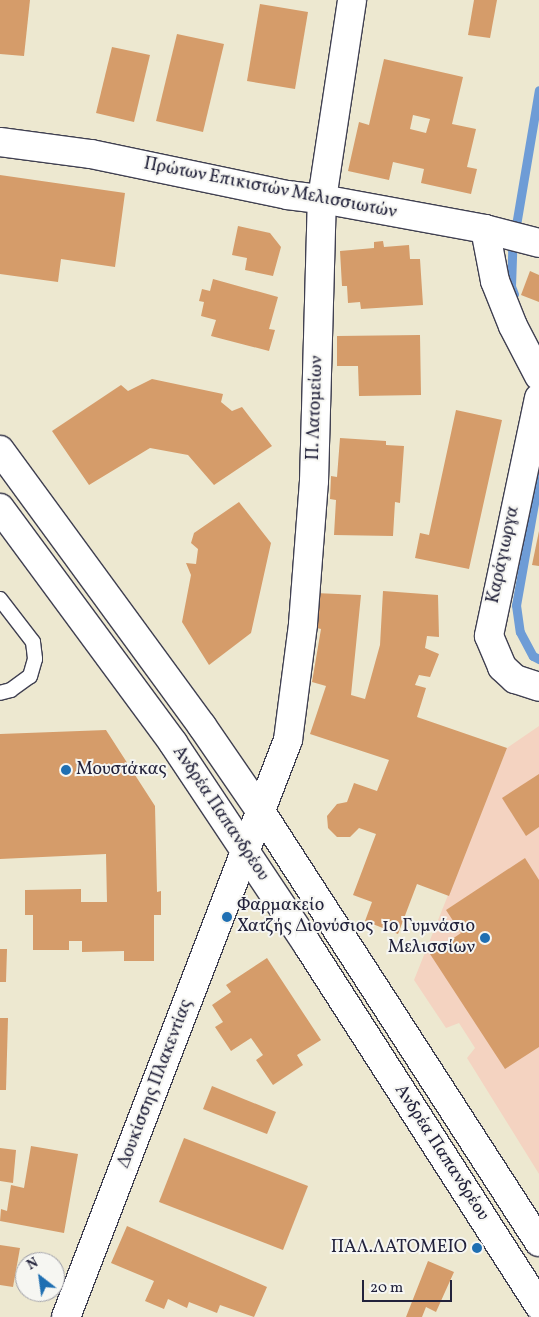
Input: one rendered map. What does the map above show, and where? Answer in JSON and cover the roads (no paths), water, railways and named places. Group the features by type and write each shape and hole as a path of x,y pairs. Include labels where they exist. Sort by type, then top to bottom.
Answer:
{"street":[{"name":"Π. Λατομείων","path":"246,852 288,740 302,624 314,481 322,199 352,0"},
{"name":"Πρώτων Επικιστών Μελισσιωτών","path":"0,142 91,154 288,196 322,199 493,231 535,243"},
{"path":"493,231 495,281 513,326 539,376"},
{"name":"Καράγιωργα","path":"539,398 489,636 502,668 515,679 539,688"},
{"name":"Ανδρέα Παπανδρέου","path":"0,450 202,726 261,812 539,1242"},
{"name":"Ανδρέα Παπανδρέου","path":"0,508 173,743 246,852 539,1306"},
{"name":"Δουκίσσης Πλακεντίας","path":"66,1317 246,852"}],"lane":[{"path":"0,599 33,642 35,660 30,676 12,690 0,693"}],"waterway":[{"path":"514,294 511,286 512,249 539,90"},
{"path":"539,475 516,605 520,632 533,656 539,659"}],"place":[{"name":"Μουστάκας","path":"66,770"},
{"name":"Φαρμακείο Χατζής Διονύσιος","path":"227,917"},
{"name":"1ο Γυμνάσιο Μελισσίων","path":"485,938"},
{"name":"ΠΑΛ.ΛΑΤΟΜΕΙΟ","path":"477,1248"}]}
